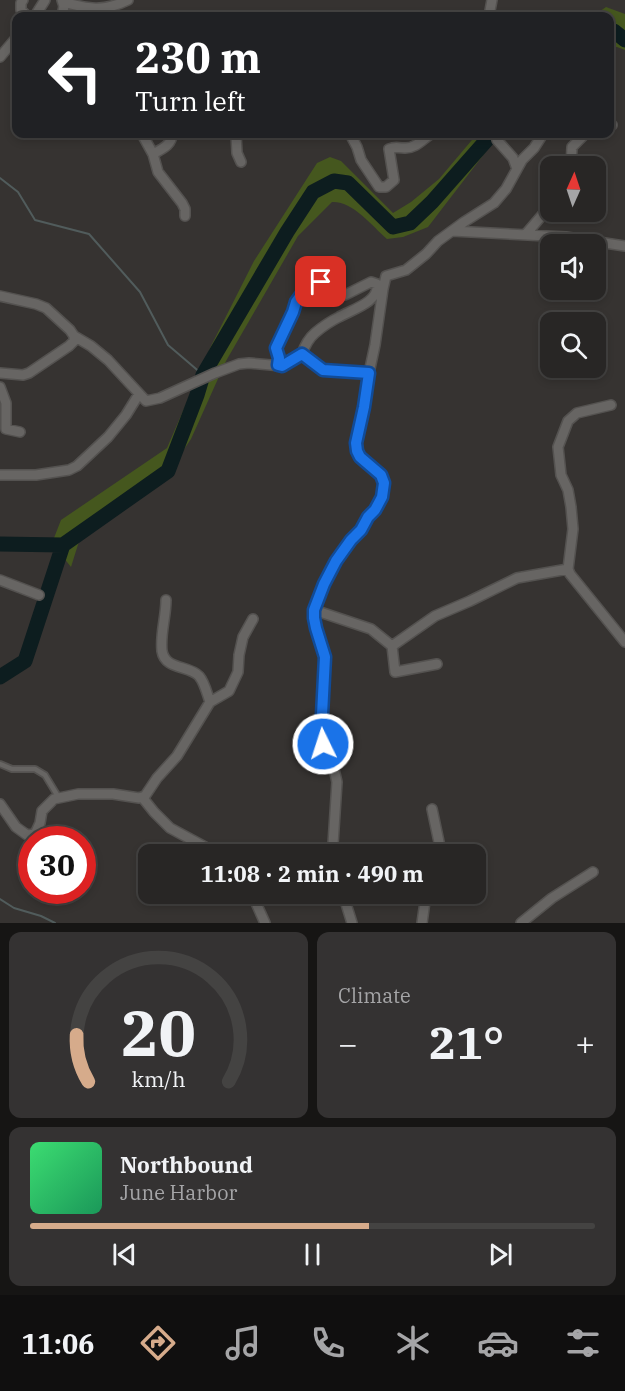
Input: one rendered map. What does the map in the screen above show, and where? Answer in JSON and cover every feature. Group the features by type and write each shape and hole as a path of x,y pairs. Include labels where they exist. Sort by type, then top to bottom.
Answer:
{"street":[{"path":"63,1 84,8 102,9 128,0"},
{"path":"0,57 12,43"},
{"path":"144,138 153,154 158,172 182,202 185,216"},
{"path":"153,154 164,148 172,138"},
{"path":"236,138 237,153 241,162"},
{"path":"352,138 361,160 379,187 386,187 394,180 389,149 396,146 405,148 417,145 426,138"},
{"path":"497,138 513,158 517,169"},
{"path":"333,844 337,782 321,734 325,657 316,628 314,610 336,561 361,530 382,497 384,483 381,475 360,457 356,443 386,276 406,270 438,241 494,202 506,189 522,160 540,138"},
{"path":"572,156 572,147 580,138"},
{"path":"526,234 540,218"},
{"path":"452,231 566,237 625,246"},
{"path":"0,296 46,308 74,336 91,345 108,360 146,401 160,398 239,364 282,366 302,354 306,342 316,332 374,297 378,290 377,284 371,282 345,295 321,282 309,284 296,302 276,348 279,358 278,365"},
{"path":"0,373 23,375 29,373 69,346 74,336"},
{"path":"302,354 323,370 369,373"},
{"path":"0,387 6,403 3,433 20,432"},
{"path":"0,475 36,475 69,470 77,466 108,437 139,394"},
{"path":"611,405 577,413 568,421 558,447 561,475 568,490 573,528 568,569 625,642"},
{"path":"392,646 435,616 517,578 568,569"},
{"path":"0,580 39,595"},
{"path":"166,600 162,654 170,664 196,674 203,682 210,702"},
{"path":"314,610 371,629 392,646 394,672 437,664"},
{"path":"142,797 177,756 210,702 229,691 238,672 241,644 253,619"},
{"path":"0,804 16,827 27,835 35,834 42,811 54,799 78,794 142,797 170,828 200,844"},
{"path":"432,809 439,844"},
{"path":"521,923 552,898 593,872"},
{"path":"256,904 265,923"},
{"path":"346,904 351,923"},
{"path":"422,923 425,904"}],"lane":[{"path":"0,764 12,769 35,770 45,775 59,798"}],"green space":[{"path":"606,7 625,14 625,50 614,47 614,12 599,12"},
{"path":"474,138 499,138 491,145 428,227 403,237 387,239 355,210 332,202 298,236 226,361 191,439 162,482 81,535 71,567 52,543 61,520 167,448 211,346 254,261 317,163 330,157 341,161 393,213 411,202 439,179"}],"waterway":[{"path":"614,31 625,40"},
{"path":"0,677 25,661 63,545 168,471 203,375 313,192 334,181 348,183 393,227 410,223 432,202 488,138"},
{"path":"0,178 18,192 35,220 89,234 140,292 168,345 202,374"},
{"path":"0,544 63,545"},
{"path":"0,899 14,908 55,923"}],"route":[{"path":"321,282 309,284 296,302 276,348 279,358 278,365 282,366 302,354 323,370 369,373 356,443 357,451 360,457 381,475 384,483 382,497 375,510 336,561 314,610 316,628 325,657 321,706 323,744"}]}
